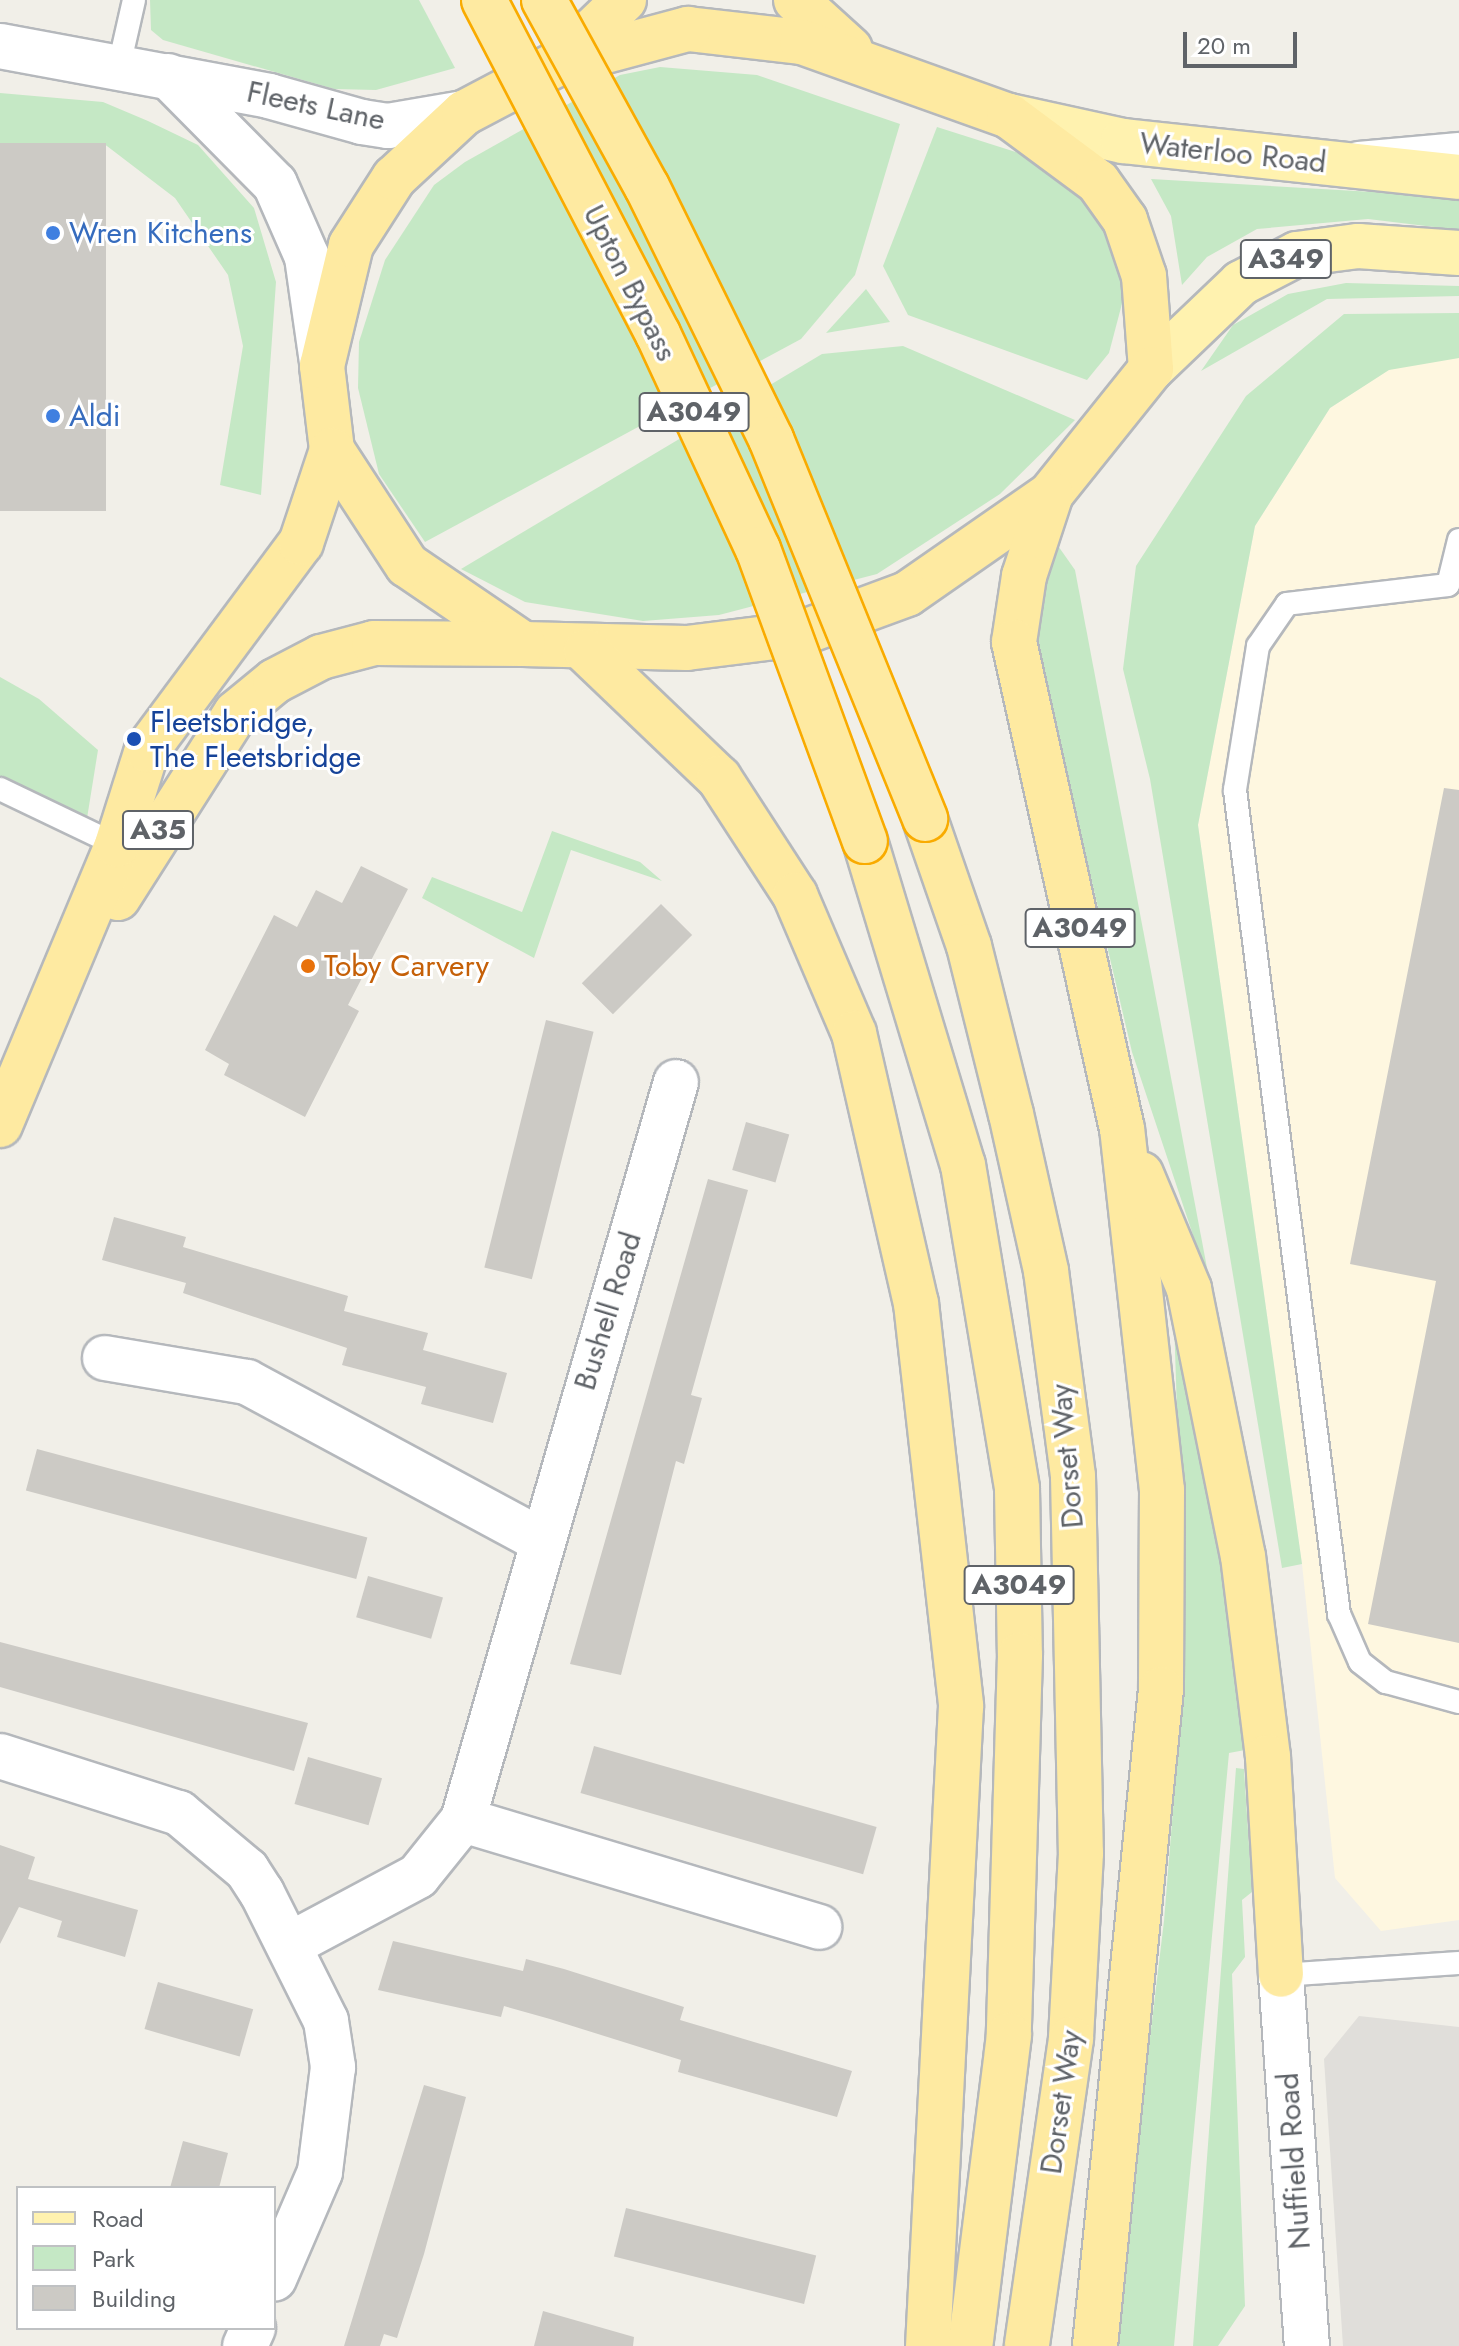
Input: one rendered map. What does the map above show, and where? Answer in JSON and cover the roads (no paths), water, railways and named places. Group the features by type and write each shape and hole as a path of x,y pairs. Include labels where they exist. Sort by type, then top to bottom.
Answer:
{"highway":[{"name":"Upton Bypass","path":"484,0 658,334 758,549 865,841"},
{"name":"Upton Bypass","path":"544,0 647,187 771,439 925,819"},
{"path":"557,64 624,0"},
{"path":"796,0 865,62"},
{"path":"688,29 802,42 1009,116 1098,182 1125,220 1144,276 1151,369 1051,494 907,594 799,634 586,651 523,644 407,565 332,450 322,366 351,245 367,212 423,145 464,113 557,64 688,29"},
{"name":"A35","path":"0,1125 117,845 147,750 301,543 332,450"},
{"name":"A3049","path":"1051,494 1024,576 1014,642 1122,1128 1162,1490 1161,1689 1095,2346"},
{"name":"A35","path":"34,1040 179,795 236,713 275,681 321,657 374,643 523,644"},
{"name":"A3049","path":"586,651 719,778 795,895 854,1033 916,1303 961,1706 928,2346"},
{"name":"Dorset Way","path":"925,819 969,946 1037,1228 1073,1476 1081,1869 1071,2039 1027,2346"},
{"name":"Dorset Way","path":"865,841 916,990 963,1165 1017,1489 1020,1671 1009,2035 970,2346"},
{"path":"1122,1128 1189,1289 1243,1556 1268,1757 1281,1975"}],"main road":[{"name":"Waterloo Road","path":"1009,116 1123,141 1459,177"},
{"name":"A349","path":"1151,369 1241,283 1297,254 1358,246 1459,253"}],"street":[{"name":"Fleets Lane","path":"0,46 168,76 388,126 464,113"},
{"name":"Fleets Lane","path":"168,76 275,184 307,257 322,366"},
{"name":"Bushell Road","path":"289,1945 418,1876 463,1820 539,1539 676,1082"},
{"path":"105,1358 247,1382 539,1539"},
{"path":"0,1756 189,1819 247,1870 289,1945 326,2021 333,2067 320,2172 276,2274"},
{"path":"463,1820 819,1927"},
{"name":"Nuffield Road","path":"1281,1975 1307,2346"}],"lane":[{"path":"119,66 134,0"},
{"path":"1314,163 1385,147 1459,144"},
{"path":"1459,540 1448,585 1287,604 1258,646 1235,790 1339,1614 1360,1662 1386,1682 1459,1702"},
{"path":"0,789 117,845"},
{"path":"1281,1975 1459,1963"}],"place":[{"name":"Wren Kitchens","path":"53,233"},
{"name":"Aldi","path":"53,416"},
{"name":"Fleetsbridge, The Fleetsbridge","path":"134,739"},
{"name":"Toby Carvery","path":"308,966"}]}
